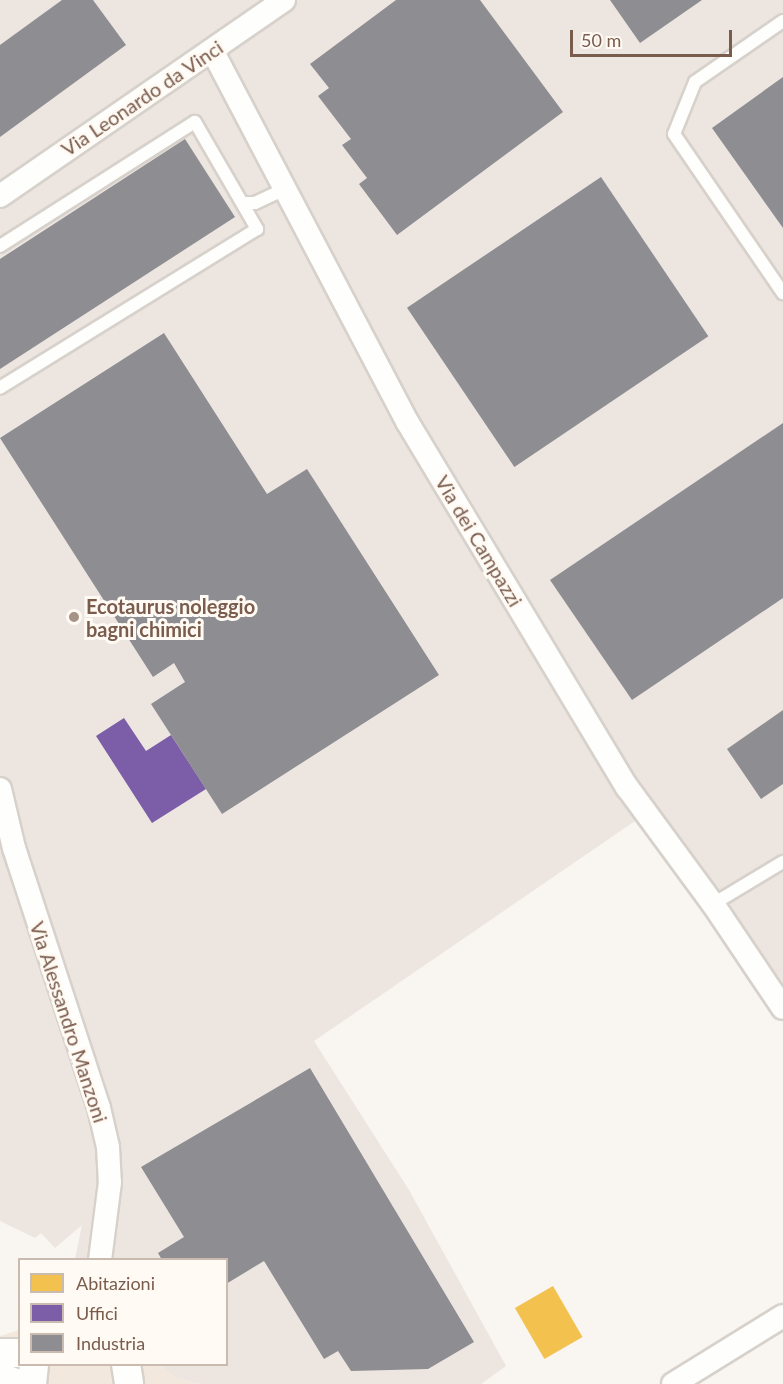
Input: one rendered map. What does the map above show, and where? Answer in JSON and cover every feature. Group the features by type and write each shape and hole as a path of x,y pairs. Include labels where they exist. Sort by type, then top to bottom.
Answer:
{"street":[{"name":"Via Leonardo da Vinci","path":"0,195 284,0"},
{"name":"Via dei Campazzi","path":"212,50 408,423 620,777 714,904 783,1008"},
{"name":"Via Alessandro Manzoni","path":"0,789 14,848 99,1108 108,1147 110,1182 100,1258"},
{"path":"673,1384 783,1316"},
{"path":"0,1353 18,1353"},
{"path":"32,1384 34,1366"},
{"path":"126,1366 129,1384"},
{"path":"0,1377 18,1384"}],"lane":[{"path":"783,21 695,82 674,134 783,293"},
{"path":"0,246 195,122 257,229 0,388"},
{"path":"244,203 255,203 285,189"},
{"path":"714,904 783,862"}],"shaded area":[{"path":"0,0 783,0 783,1019 635,821 314,1041 409,1190 506,1366 481,1384 201,1384 177,1378 160,1366 228,1366 228,1258 75,1258 82,1225 55,1248 41,1233 35,1238 0,1221"},
{"path":"18,1330 18,1366 160,1366 177,1378 201,1384 0,1384 0,1336"}],"building: Abitazioni":[{"path":"553,1286 582,1337 544,1359 515,1308"}],"building: Uffici":[{"path":"124,718 146,751 171,735 206,789 152,823 96,736"}],"building: Industria":[{"path":"62,0 93,0 126,45 0,137 0,45"},
{"path":"396,0 480,0 563,112 397,235 359,184 367,178 342,145 351,139 318,96 329,88 310,64"},
{"path":"610,0 702,0 640,43"},
{"path":"783,77 783,228 712,128"},
{"path":"185,139 235,217 0,369 0,259"},
{"path":"601,177 708,336 514,467 407,308"},
{"path":"164,333 267,494 307,469 439,675 222,814 151,704 185,682 174,663 153,677 0,438"},
{"path":"783,423 783,598 632,700 550,580"},
{"path":"783,710 783,784 761,799 727,749"},
{"path":"310,1068 474,1342 428,1369 351,1371 338,1351 324,1359 264,1261 228,1283 228,1258 161,1258 158,1253 184,1237 141,1167"}],"place":[{"name":"Ecotaurus noleggio bagni chimici","path":"74,617"}]}
